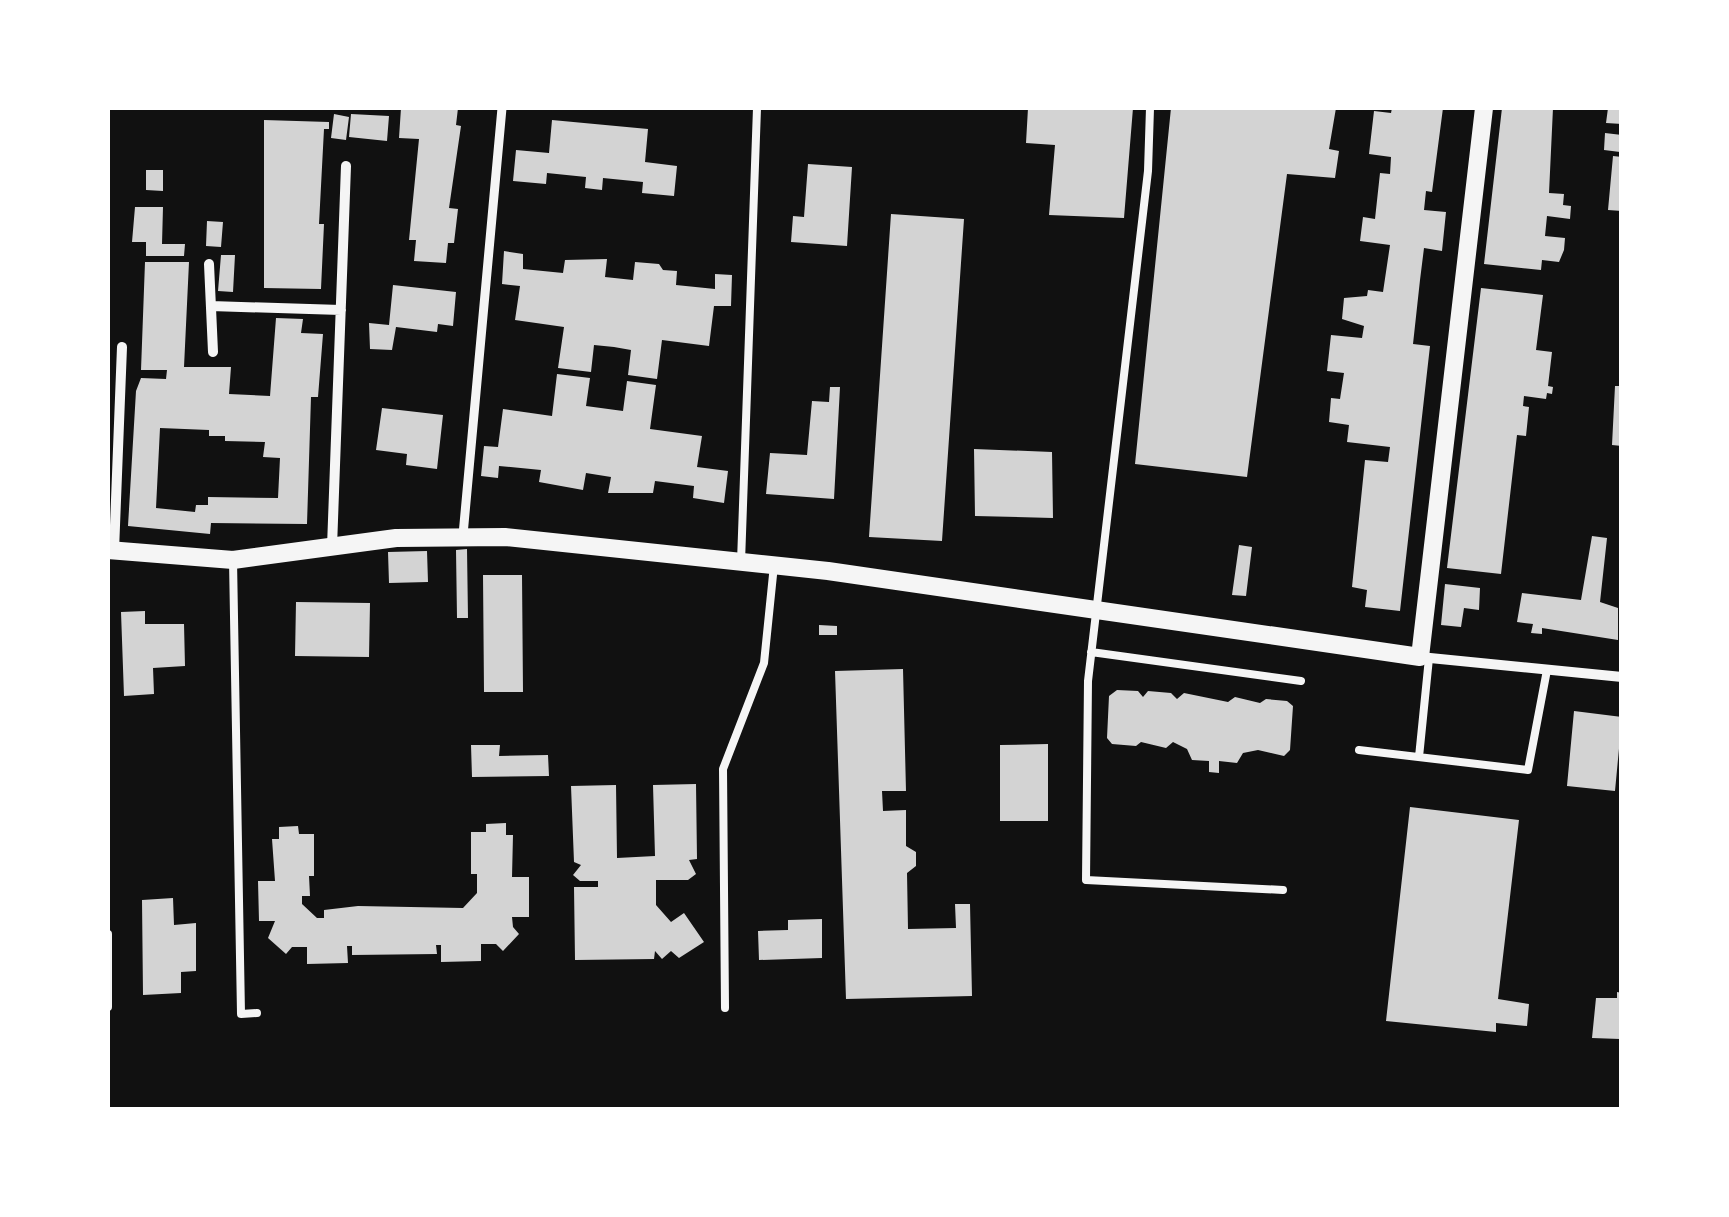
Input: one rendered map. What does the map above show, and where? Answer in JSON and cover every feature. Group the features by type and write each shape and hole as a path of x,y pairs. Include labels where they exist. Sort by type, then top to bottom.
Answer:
{"street":[{"path":"463,536 502,108"},
{"path":"1424,658 1484,108"},
{"path":"332,547 346,166"},
{"path":"209,264 213,352"},
{"path":"211,306 341,310"},
{"path":"122,347 111,550 234,560 396,538 463,536 774,565 1424,658 1622,677"}],"lane":[{"path":"741,562 757,108"},
{"path":"1150,108 1148,170 1091,652 1086,880 1283,890"},
{"path":"234,560 241,1014 257,1013"},
{"path":"725,1008 723,770 764,663 774,565"},
{"path":"1091,652 1302,681"},
{"path":"1419,757 1424,658"},
{"path":"1359,750 1528,770 1547,670"},
{"path":"108,934 108,1006"}],"building":[{"path":"401,108 458,108 456,125 461,126 449,208 458,209 454,243 448,243 446,263 414,261 416,240 409,240 419,139 399,138"},
{"path":"1028,108 1133,108 1124,218 1049,215 1055,145 1026,143"},
{"path":"1171,108 1336,108 1329,149 1339,151 1335,178 1287,174 1247,477 1135,464"},
{"path":"1392,108 1443,108 1432,192 1426,191 1424,210 1446,212 1442,251 1424,248 1420,280 1413,344 1430,346 1400,611 1365,607 1367,590 1352,587 1365,460 1388,462 1390,447 1347,442 1349,425 1329,422 1331,398 1340,399 1344,373 1327,371 1331,335 1362,338 1364,326 1342,319 1344,298 1367,296 1368,290 1383,292 1390,245 1360,241 1363,217 1375,219 1380,173 1390,174 1391,157 1369,154 1374,111 1391,113"},
{"path":"1502,108 1553,108 1549,193 1564,194 1563,205 1571,206 1570,219 1547,216 1545,236 1565,238 1564,250 1559,262 1542,260 1541,270 1484,264"},
{"path":"1608,108 1622,108 1622,124 1606,123"},
{"path":"334,114 349,117 346,140 331,138"},
{"path":"351,114 389,116 387,141 349,137"},
{"path":"264,120 329,122 329,129 324,129 319,224 324,224 321,289 264,288"},
{"path":"552,120 648,129 645,162 677,166 674,196 642,193 643,182 603,178 602,190 585,188 586,177 547,173 546,184 513,181 516,150 549,153"},
{"path":"1605,133 1622,135 1620,152 1604,150"},
{"path":"1613,156 1622,157 1622,211 1608,210"},
{"path":"808,164 852,167 847,246 791,242 793,216 804,217"},
{"path":"146,170 163,170 163,191 146,190"},
{"path":"135,207 163,207 162,244 185,244 184,256 146,256 146,242 132,242"},
{"path":"891,214 964,219 942,541 869,537"},
{"path":"207,221 223,222 221,247 206,246"},
{"path":"504,251 523,254 523,269 563,273 565,260 607,259 605,277 633,280 635,262 659,264 663,270 677,271 676,285 715,289 715,274 732,275 731,306 714,306 709,346 662,340 657,379 628,375 631,350 614,347 594,345 591,372 558,368 564,327 515,320 520,286 502,284"},
{"path":"221,255 235,255 233,292 218,291"},
{"path":"145,262 189,262 184,367 231,367 229,394 270,396 276,318 303,319 301,333 323,334 318,397 311,397 307,524 211,523 210,534 128,526 136,391 141,378 166,379 167,370 141,370","holes":["160,428 209,430 209,436 225,436 225,441 265,442 263,457 280,458 278,498 208,497 208,505 196,505 195,512 156,508"]},
{"path":"393,285 456,292 453,326 438,324 437,332 396,327 392,350 370,349 369,323 389,325"},
{"path":"1481,288 1543,295 1536,350 1552,352 1548,386 1553,387 1552,394 1547,393 1546,399 1524,396 1523,406 1529,407 1526,436 1517,435 1501,574 1447,568"},
{"path":"557,374 590,378 586,406 623,411 627,381 656,385 650,429 702,436 697,467 728,471 724,503 693,498 694,486 655,481 653,493 608,493 611,477 586,473 583,490 539,482 541,470 499,466 498,478 481,476 484,446 498,447 503,409 552,416"},
{"path":"1615,386 1622,386 1622,446 1612,445"},
{"path":"830,387 840,387 834,499 766,494 770,453 807,455 812,401 829,402"},
{"path":"382,408 443,415 437,469 406,465 407,454 376,450"},
{"path":"974,449 1052,452 1053,518 975,516"},
{"path":"1592,536 1607,538 1600,602 1618,608 1618,640 1542,628 1542,634 1531,633 1533,624 1517,622 1522,593 1581,600"},
{"path":"1239,545 1252,547 1246,596 1232,595"},
{"path":"467,549 468,618 457,618 456,550"},
{"path":"427,551 428,582 389,583 388,552"},
{"path":"483,575 522,575 523,692 484,692"},
{"path":"1445,584 1480,588 1479,610 1464,608 1461,627 1441,625"},
{"path":"296,602 370,603 369,657 295,656"},
{"path":"145,611 145,624 184,624 185,666 153,668 154,694 124,696 121,612"},
{"path":"819,625 837,626 837,635 819,635"},
{"path":"903,669 906,791 882,791 883,811 906,810 906,846 916,852 916,866 907,873 908,929 956,928 955,904 970,904 972,996 846,999 835,671"},
{"path":"1117,690 1138,691 1143,697 1148,691 1171,693 1177,699 1184,693 1228,702 1235,697 1260,703 1266,699 1287,701 1293,706 1290,750 1284,756 1258,750 1243,753 1237,763 1219,761 1219,773 1209,772 1209,761 1192,760 1187,749 1173,742 1166,748 1141,742 1136,746 1112,744 1107,738 1109,696"},
{"path":"1574,711 1622,717 1615,791 1567,786"},
{"path":"1048,744 1048,821 1000,821 1000,745"},
{"path":"471,745 500,745 499,756 548,755 549,776 472,777"},
{"path":"696,784 697,859 689,860 696,874 688,880 656,880 656,905 671,922 684,913 704,942 679,958 671,951 662,959 655,951 654,959 575,960 574,887 598,887 598,881 580,881 573,875 581,865 574,862 571,786 616,785 617,858 655,856 653,785"},
{"path":"1410,807 1519,820 1498,999 1529,1004 1527,1026 1496,1023 1496,1032 1386,1021"},
{"path":"506,823 506,835 513,835 512,877 529,877 529,917 512,917 519,934 503,951 496,944 481,944 481,961 441,962 441,945 436,945 437,954 352,955 352,946 347,946 348,963 307,964 307,947 292,947 286,954 268,938 275,921 259,921 258,881 275,881 272,839 279,839 279,827 298,826 299,834 314,834 314,876 309,876 310,896 302,896 302,904 317,918 324,918 324,910 358,906 463,908 477,893 477,874 471,874 471,832 486,832 486,824"},
{"path":"173,898 174,925 196,923 196,971 181,972 181,993 143,995 142,900"},
{"path":"822,919 822,958 759,960 758,931 788,930 788,920"},
{"path":"1617,992 1622,993 1620,1039 1592,1038 1596,998 1617,998"}]}
